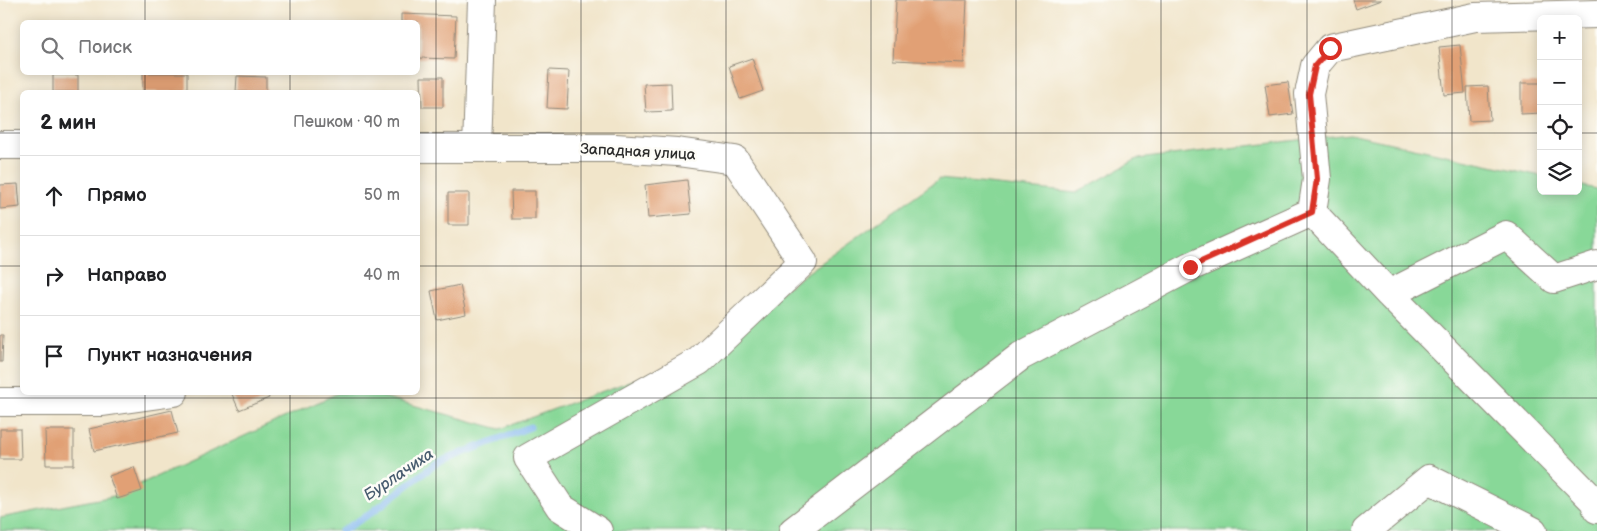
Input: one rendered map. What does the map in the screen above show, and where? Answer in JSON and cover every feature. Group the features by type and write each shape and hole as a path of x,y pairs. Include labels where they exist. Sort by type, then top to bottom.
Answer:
{"street":[{"path":"478,148 482,0"},
{"path":"1312,212 1317,179 1309,94 1315,66 1330,48 1475,17 1597,14"},
{"path":"0,146 20,145"},
{"name":"Западная улица","path":"420,148 615,148 677,152 735,160 803,262 699,361 528,458 560,507 598,531"},
{"path":"1312,212 1389,294 1594,500 1597,509"},
{"path":"793,531 1021,356 1190,267 1312,212"},
{"path":"1389,294 1506,234 1554,279 1597,265"},
{"path":"0,402 104,402 153,395"},
{"path":"1366,531 1429,479 1533,531"}],"green space":[{"path":"1350,134 1537,175 1537,195 1582,195 1582,186 1597,189 1597,531 0,531 0,518 114,496 334,395 376,395 500,429 682,362 939,179 1076,193 1137,159"}],"building":[{"path":"896,0 967,0 964,63 893,60"},
{"path":"1353,0 1381,0 1356,9"},
{"path":"401,14 456,16 454,59 420,58 420,20 401,20"},
{"path":"1460,45 1465,93 1444,95 1439,47"},
{"path":"752,58 763,91 740,99 729,66"},
{"path":"549,70 569,71 567,109 547,108"},
{"path":"53,75 78,75 78,90 53,90"},
{"path":"143,75 187,75 187,90 143,90"},
{"path":"237,76 266,77 266,90 236,90"},
{"path":"421,77 443,77 443,107 422,107"},
{"path":"1288,82 1293,114 1270,117 1265,85"},
{"path":"671,83 672,111 646,112 644,84"},
{"path":"1521,83 1537,83 1537,113 1521,114"},
{"path":"1488,86 1490,120 1469,121 1467,87"},
{"path":"687,180 691,214 648,218 645,185"},
{"path":"18,184 20,207 0,209 0,185"},
{"path":"511,191 535,191 535,219 512,219"},
{"path":"448,193 469,193 469,225 448,225"},
{"path":"460,285 466,314 437,320 431,291"},
{"path":"0,335 3,335 2,362 0,362"},
{"path":"232,395 268,395 269,398 239,410"},
{"path":"172,410 178,433 94,451 89,429"},
{"path":"0,429 20,429 21,459 0,459"},
{"path":"45,430 74,430 74,465 46,465"},
{"path":"134,467 142,491 117,499 109,476"}],"waterway":[{"name":"Бурлачиха","path":"342,531 371,513 437,463 530,427"}],"route":[{"path":"1190,267 1312,212 1317,179 1309,94 1315,66 1330,48"}]}
